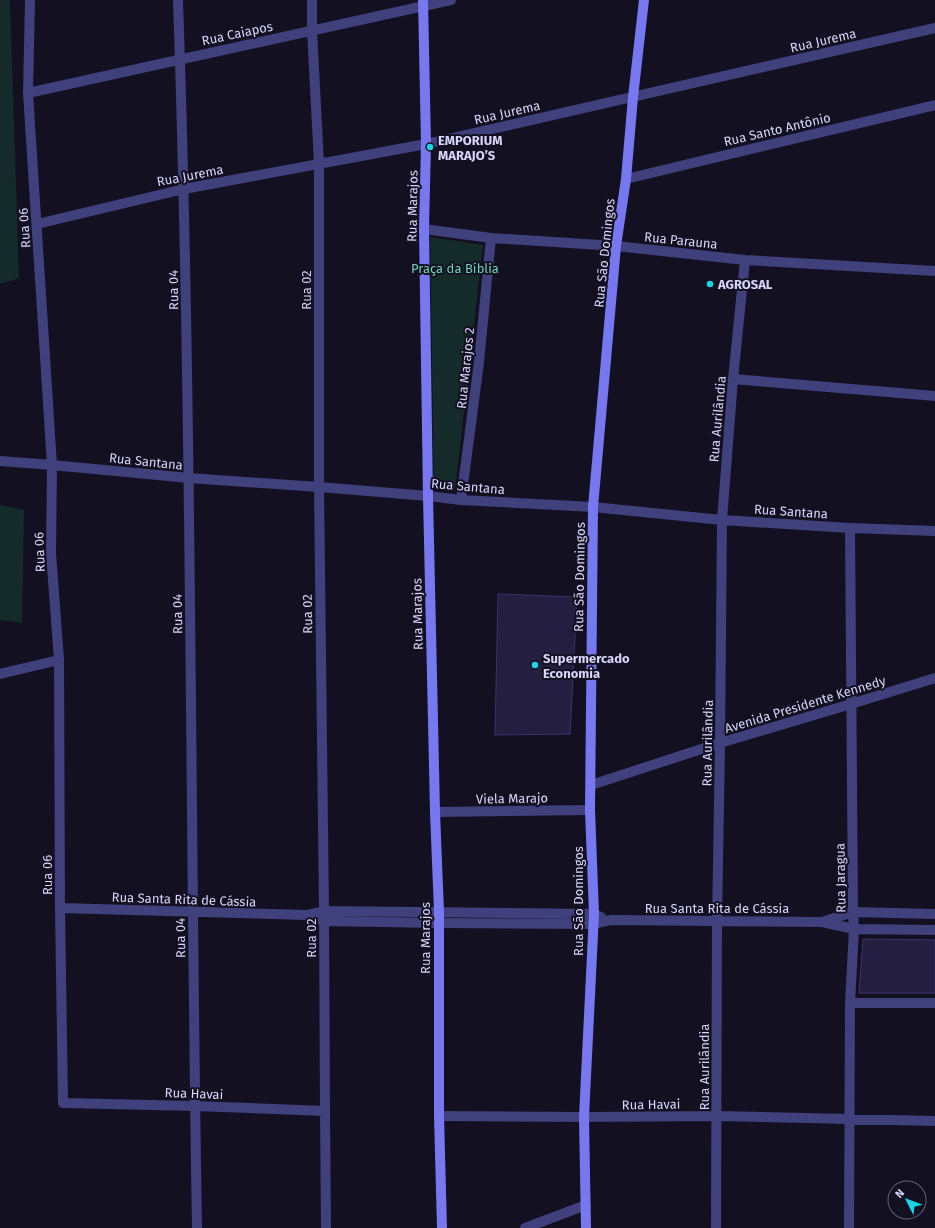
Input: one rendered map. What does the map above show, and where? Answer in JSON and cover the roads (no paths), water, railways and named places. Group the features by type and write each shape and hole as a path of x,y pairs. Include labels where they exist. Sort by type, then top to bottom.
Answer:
{"street":[{"name":"Rua 06","path":"30,0 28,92 52,465 51,553 59,660 60,908 63,1103"},
{"name":"Rua 04","path":"178,0 184,189 189,478 197,1228"},
{"name":"Rua 02","path":"312,0 312,30 319,164 319,487 326,1228"},
{"name":"Rua Caiapos","path":"28,92 312,30 424,3 451,0"},
{"name":"Rua São Domingos","path":"586,1228 584,1117 593,919 590,810 593,507 616,246 626,179 633,97 644,0"},
{"name":"Rua Marajos","path":"424,3 426,144 424,229 428,496 438,912 439,1116 442,1228"},
{"name":"Rua Jurema","path":"37,224 184,189 426,144 935,28"},
{"name":"Rua Santo Antônio","path":"626,179 935,105"},
{"name":"Rua Parauna","path":"424,229 491,238 616,246 745,260 935,271"},
{"name":"Rua Marajos 2","path":"461,500 479,362 491,238"},
{"name":"Rua Aurilândia","path":"716,1228 717,921 722,520 733,379 745,260"},
{"path":"733,379 935,396"},
{"name":"Rua Santana","path":"0,461 189,478 428,496 461,500 593,507 722,520 850,528 935,531"},
{"name":"Rua Jaragua","path":"849,1228 850,1003 854,929 850,528"},
{"path":"0,674 59,660"},
{"name":"Avenida Presidente Kennedy","path":"591,785 720,743 935,678"},
{"name":"Viela Marajo","path":"435,812 590,810"},
{"name":"Rua Santa Rita de Cássia","path":"60,908 307,915 438,923 593,919"},
{"name":"Rua Santa Rita de Cássia","path":"324,916 438,912 610,920 822,922 854,929 935,930"},
{"name":"Rua Santa Rita de Cássia","path":"822,922 853,912 935,914"},
{"path":"850,1003 935,1003"},
{"name":"Rua Havai","path":"63,1103 195,1106 324,1112"},
{"name":"Rua Havai","path":"439,1116 717,1116 935,1121"},
{"path":"525,1228 586,1205"}],"place":[{"name":"EMPORIUM MARAJO’S","path":"430,147"},
{"name":"AGROSAL","path":"710,284"},
{"name":"Supermercado Economia","path":"535,665"}],"park label":[{"name":"Praça da Bíblia","path":"455,268"}]}
